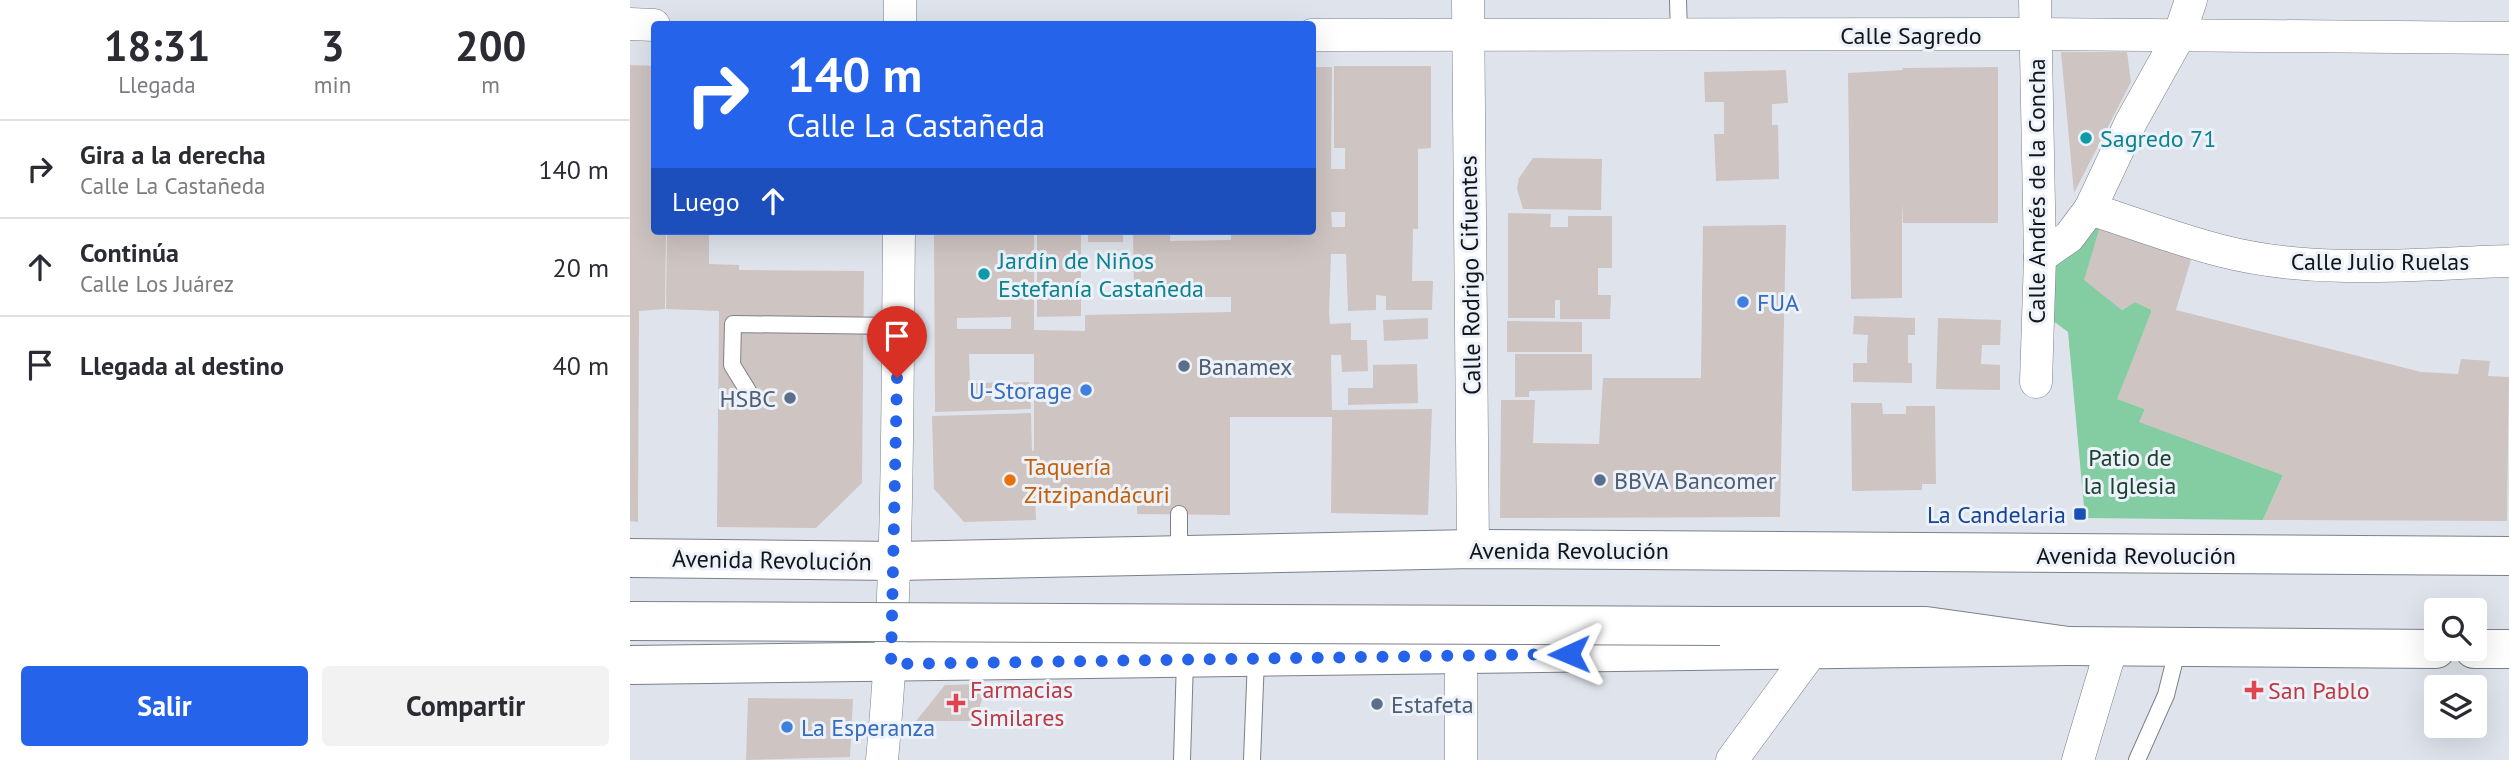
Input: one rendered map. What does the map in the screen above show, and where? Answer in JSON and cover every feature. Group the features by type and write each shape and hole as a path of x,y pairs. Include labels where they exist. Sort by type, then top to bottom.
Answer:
{"main road":[{"name":"Avenida Revolución","path":"630,558 896,561 1473,549 2509,556"},
{"path":"630,621 1926,626 2068,646"},
{"path":"630,665 891,664 2068,646 2424,649"},
{"path":"2487,649 2509,649"}],"street":[{"path":"900,0 900,21"},
{"name":"Calle Rodrigo Cifuentes","path":"1468,0 1473,549"},
{"name":"Calle Andrés de la Concha","path":"2035,0 2040,257 2036,382"},
{"path":"2040,257 2069,237 2090,209 2131,122 2179,36 2191,0"},
{"path":"630,24 651,25"},
{"name":"Calle Sagredo","path":"1316,35 1468,37 2035,34 2509,38"},
{"name":"Calle Julio Ruelas","path":"2090,209 2223,252 2279,261 2330,266 2509,261"},
{"path":"882,760 891,664 896,561 899,235"},
{"path":"2078,760 2112,646"},
{"path":"1732,760 1812,651"},
{"path":"1461,656 1461,760"}],"lane":[{"path":"1678,0 1679,36"},
{"path":"748,391 732,365 733,324 898,326"},
{"path":"1179,514 1179,555"},
{"path":"2137,760 2166,695 2179,646"},
{"path":"1252,760 1256,658"},
{"path":"1182,760 1185,659"}],"green space":[{"name":"Patio de la Iglesia","path":"2089,226 2100,227 2085,280 2122,310 2135,302 2152,310 2118,399 2145,409 2140,422 2283,475 2263,520 2085,518 2068,332 2048,317 2051,261"}],"building":[{"name":"Sagredo 71","path":"2061,52 2127,52 2131,82 2074,193"},
{"path":"630,65 651,66 651,235 666,235 665,309 639,311 638,522 630,521"},
{"path":"1334,66 1431,66 1431,148 1418,149 1418,229 1413,229 1412,281 1433,281 1432,310 1386,310 1386,296 1376,295 1376,310 1348,311 1346,254 1331,254 1329,313 1330,324 1351,323 1351,340 1367,340 1368,371 1342,372 1341,355 1331,355 1332,410 1432,409 1428,515 1331,513 1332,417 1230,417 1230,515 1137,514 1137,493 1035,493 1036,520 964,522 934,489 932,416 1031,413 1032,451 1034,450 1034,354 969,354 970,383 1029,382 1031,409 935,412 934,235 1034,235 1034,330 1085,331 1085,315 1231,312 1231,297 1134,297 1133,235 1170,235 1170,241 1231,240 1231,235 1316,235 1316,67 1332,67 1331,169 1345,169 1345,148 1334,148","holes":["1331,212 1345,212 1345,227 1332,227","1011,317 1011,329 957,329 957,318"]},
{"path":"1998,67 1998,223 1903,223 1902,202 1902,298 1851,299 1848,73 1903,70 1902,68"},
{"path":"1786,70 1788,103 1772,104 1772,125 1778,125 1779,179 1716,181 1714,134 1724,134 1724,102 1705,102 1704,72"},
{"path":"1533,158 1602,159 1601,210 1523,209 1517,189 1519,178"},
{"path":"1508,213 1551,214 1550,227 1568,227 1568,216 1612,216 1612,268 1598,268 1598,295 1611,295 1610,319 1560,319 1560,300 1555,300 1555,318 1508,318"},
{"path":"1786,225 1780,517 1500,518 1501,400 1535,400 1533,443 1599,444 1603,378 1701,378 1703,226"},
{"path":"2100,227 2193,253 2176,310 2421,372 2458,374 2461,359 2490,361 2488,376 2509,377 2507,521 2263,520 2283,475 2139,422 2145,409 2117,399 2152,310 2135,302 2122,310 2084,280"},
{"name":"HSBC","path":"667,235 709,235 709,264 739,265 739,270 864,271 862,483 816,528 717,527 719,311 666,309"},
{"path":"1037,235 1081,235 1081,316 1037,317"},
{"path":"1088,235 1123,235 1123,242 1088,242"},
{"path":"1854,316 1915,318 1915,335 1908,335 1908,363 1912,363 1912,383 1853,382 1853,363 1867,363 1868,335 1853,334"},
{"path":"1428,318 1428,339 1384,341 1383,320"},
{"path":"1938,318 2001,320 2000,345 1982,345 1981,364 2000,365 2000,390 1936,389"},
{"path":"1507,321 1582,322 1582,352 1507,352"},
{"path":"1515,354 1592,354 1592,390 1529,391 1529,397 1515,397"},
{"path":"1417,364 1418,403 1348,405 1348,388 1373,388 1373,365"},
{"path":"1851,403 1882,403 1883,414 1906,414 1906,406 1935,406 1936,484 1922,484 1922,490 1852,491"},
{"name":"Farmacias Similares","path":"986,684 976,721 916,721 945,685"},
{"path":"748,698 853,699 850,757 746,760"}],"place":[{"name":"Sagredo 71","path":"2086,138"},
{"name":"Jardín de Niños Estefanía Castañeda","path":"984,274"},
{"name":"FUA","path":"1743,302"},
{"name":"Banamex","path":"1184,366"},
{"name":"U-Storage","path":"1086,390"},
{"name":"HSBC","path":"790,398"},
{"name":"Taquería Zitzipandácuri","path":"1010,480"},
{"name":"BBVA Bancomer","path":"1600,480"},
{"name":"La Candelaria","path":"2080,514"},
{"name":"San Pablo","path":"2254,690"},
{"name":"Farmacias Similares","path":"956,703"},
{"name":"Estafeta","path":"1377,704"},
{"name":"La Esperanza","path":"787,727"}],"route":[{"path":"897,378 896,561 891,664 1569,654"}]}
